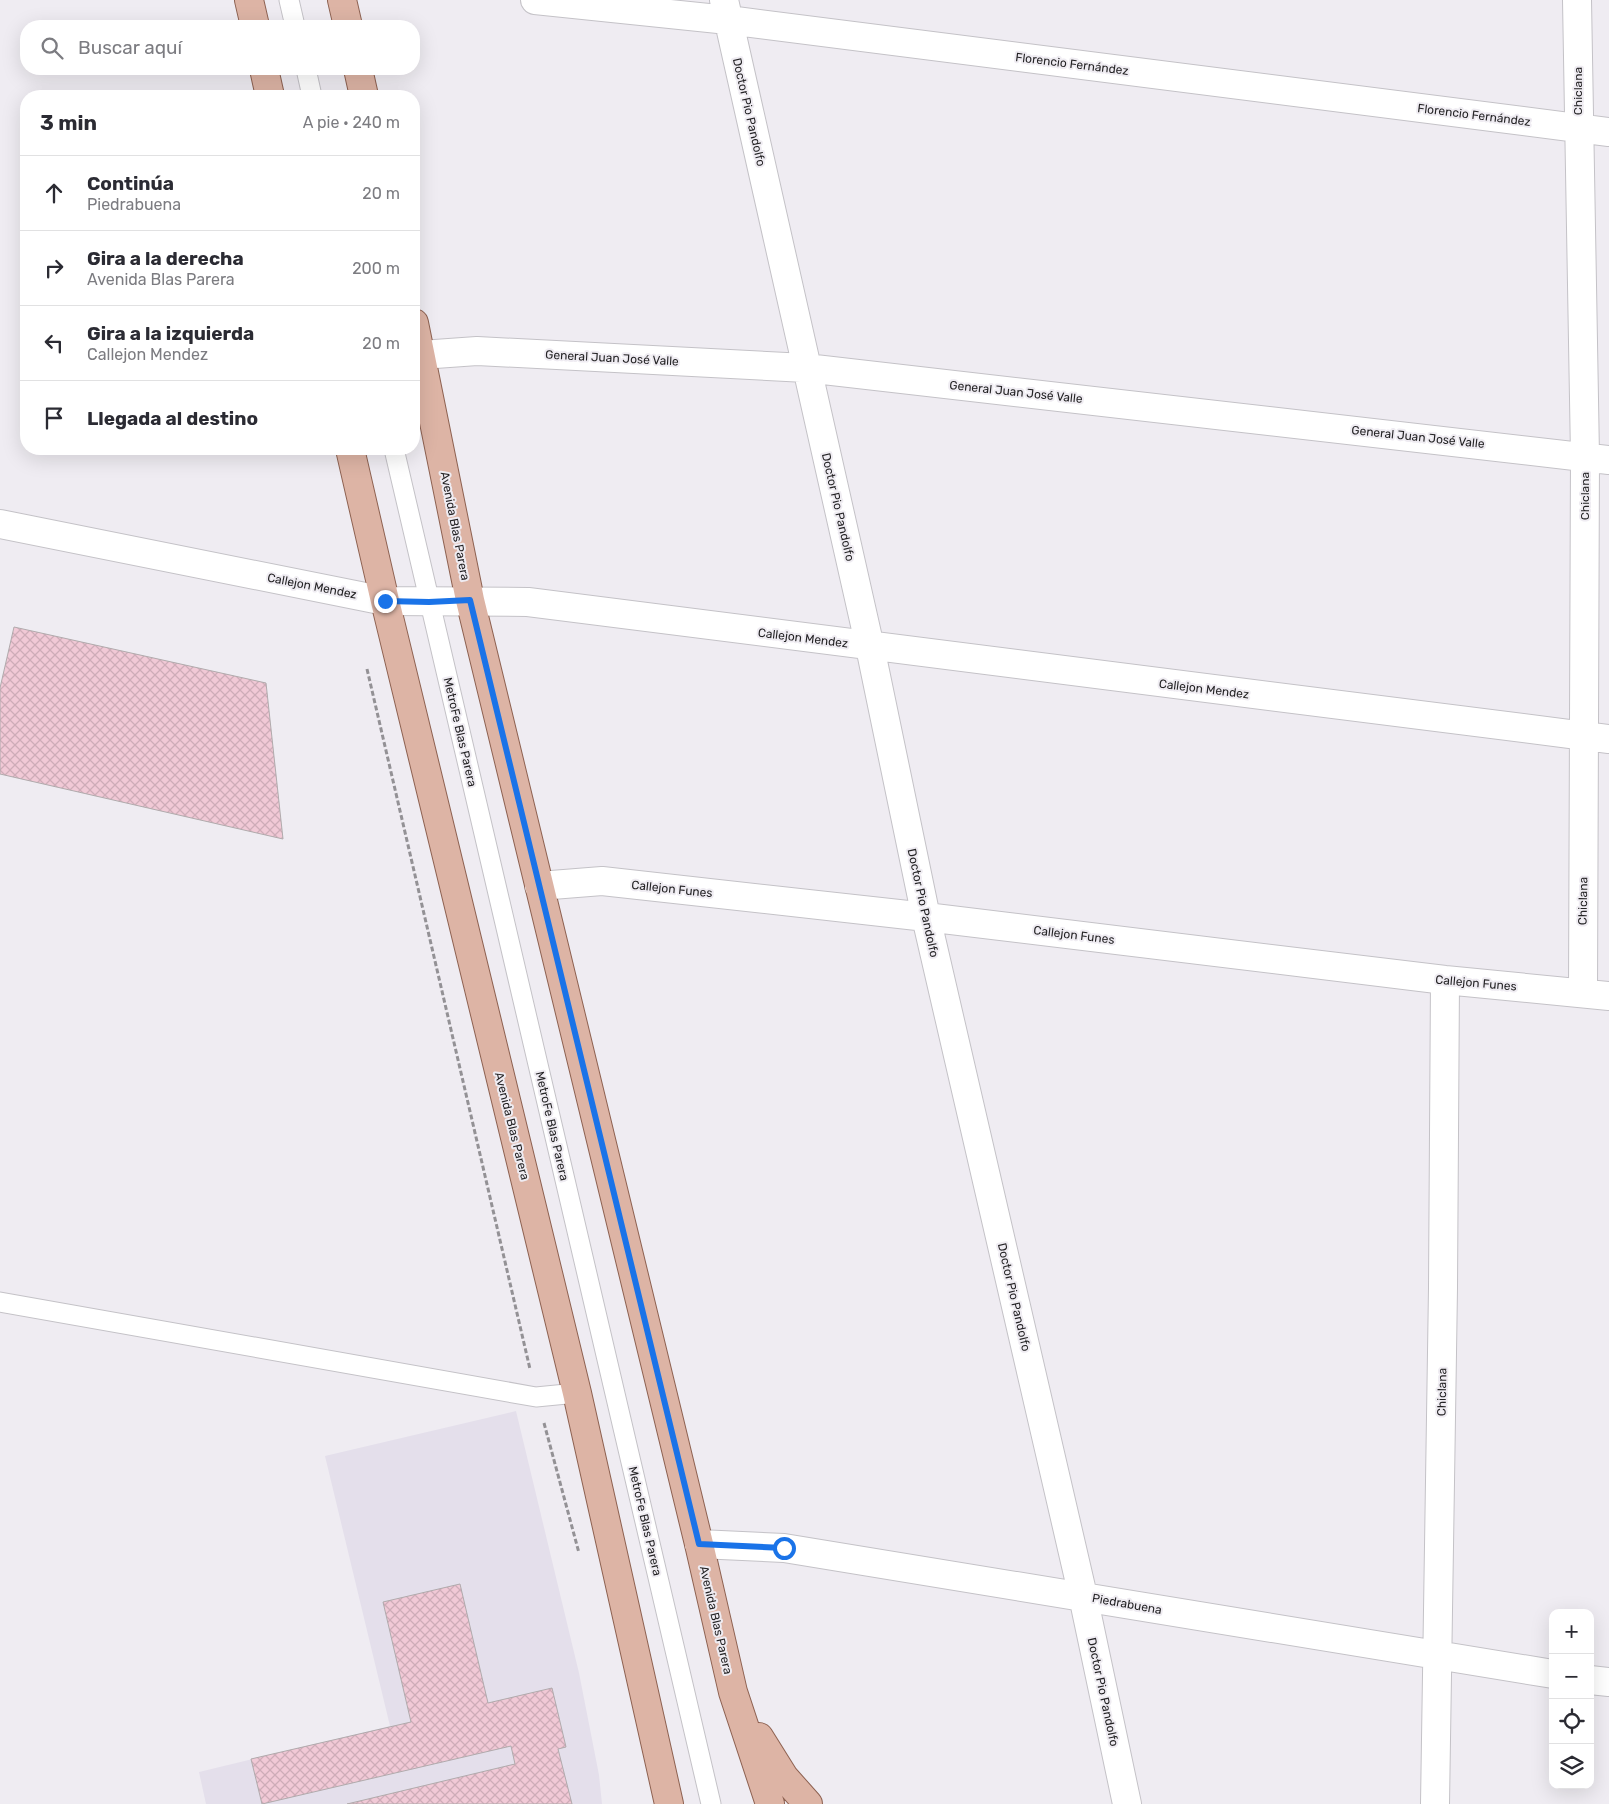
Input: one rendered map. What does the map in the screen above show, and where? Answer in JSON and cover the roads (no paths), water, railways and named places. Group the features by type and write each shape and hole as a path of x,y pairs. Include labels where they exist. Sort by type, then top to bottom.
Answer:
{"main road":[{"path":"249,0 253,20"},
{"path":"342,0 347,20"},
{"path":"265,75 269,90"},
{"path":"359,75 363,90"},
{"name":"Avenida Blas Parera","path":"420,350 470,600 699,1544 733,1692 770,1804"},
{"name":"Avenida Blas Parera","path":"351,455 577,1393 670,1804"},
{"path":"733,1692 784,1777 808,1804"}],"street":[{"name":"Florencio Fernández","path":"535,0 726,10 1609,132"},
{"name":"Chiclana","path":"1577,0 1578,128 1597,458 1597,738 1582,992"},
{"name":"Doctor Pio Pandolfo","path":"726,10 870,647 926,917 1083,1596 1127,1804"},
{"name":"General Juan José Valle","path":"421,355 477,351 806,368 1597,458"},
{"name":"Callejon Mendez","path":"0,524 385,601 429,602 470,600 528,602 1597,738"},
{"name":"Callejon Funes","path":"539,886 602,882 926,917 1445,980 1609,996"},
{"name":"Chiclana","path":"1435,1804 1444,1278 1445,980"},
{"name":"Piedrabuena","path":"699,1544 784,1548 1549,1673"},
{"path":"1594,1680 1609,1682"}],"lane":[{"path":"289,0 294,20"},
{"path":"307,75 311,90"},
{"name":"MetroFe Blas Parera","path":"395,455 711,1804"},
{"path":"0,1302 536,1397 577,1393"}]}
